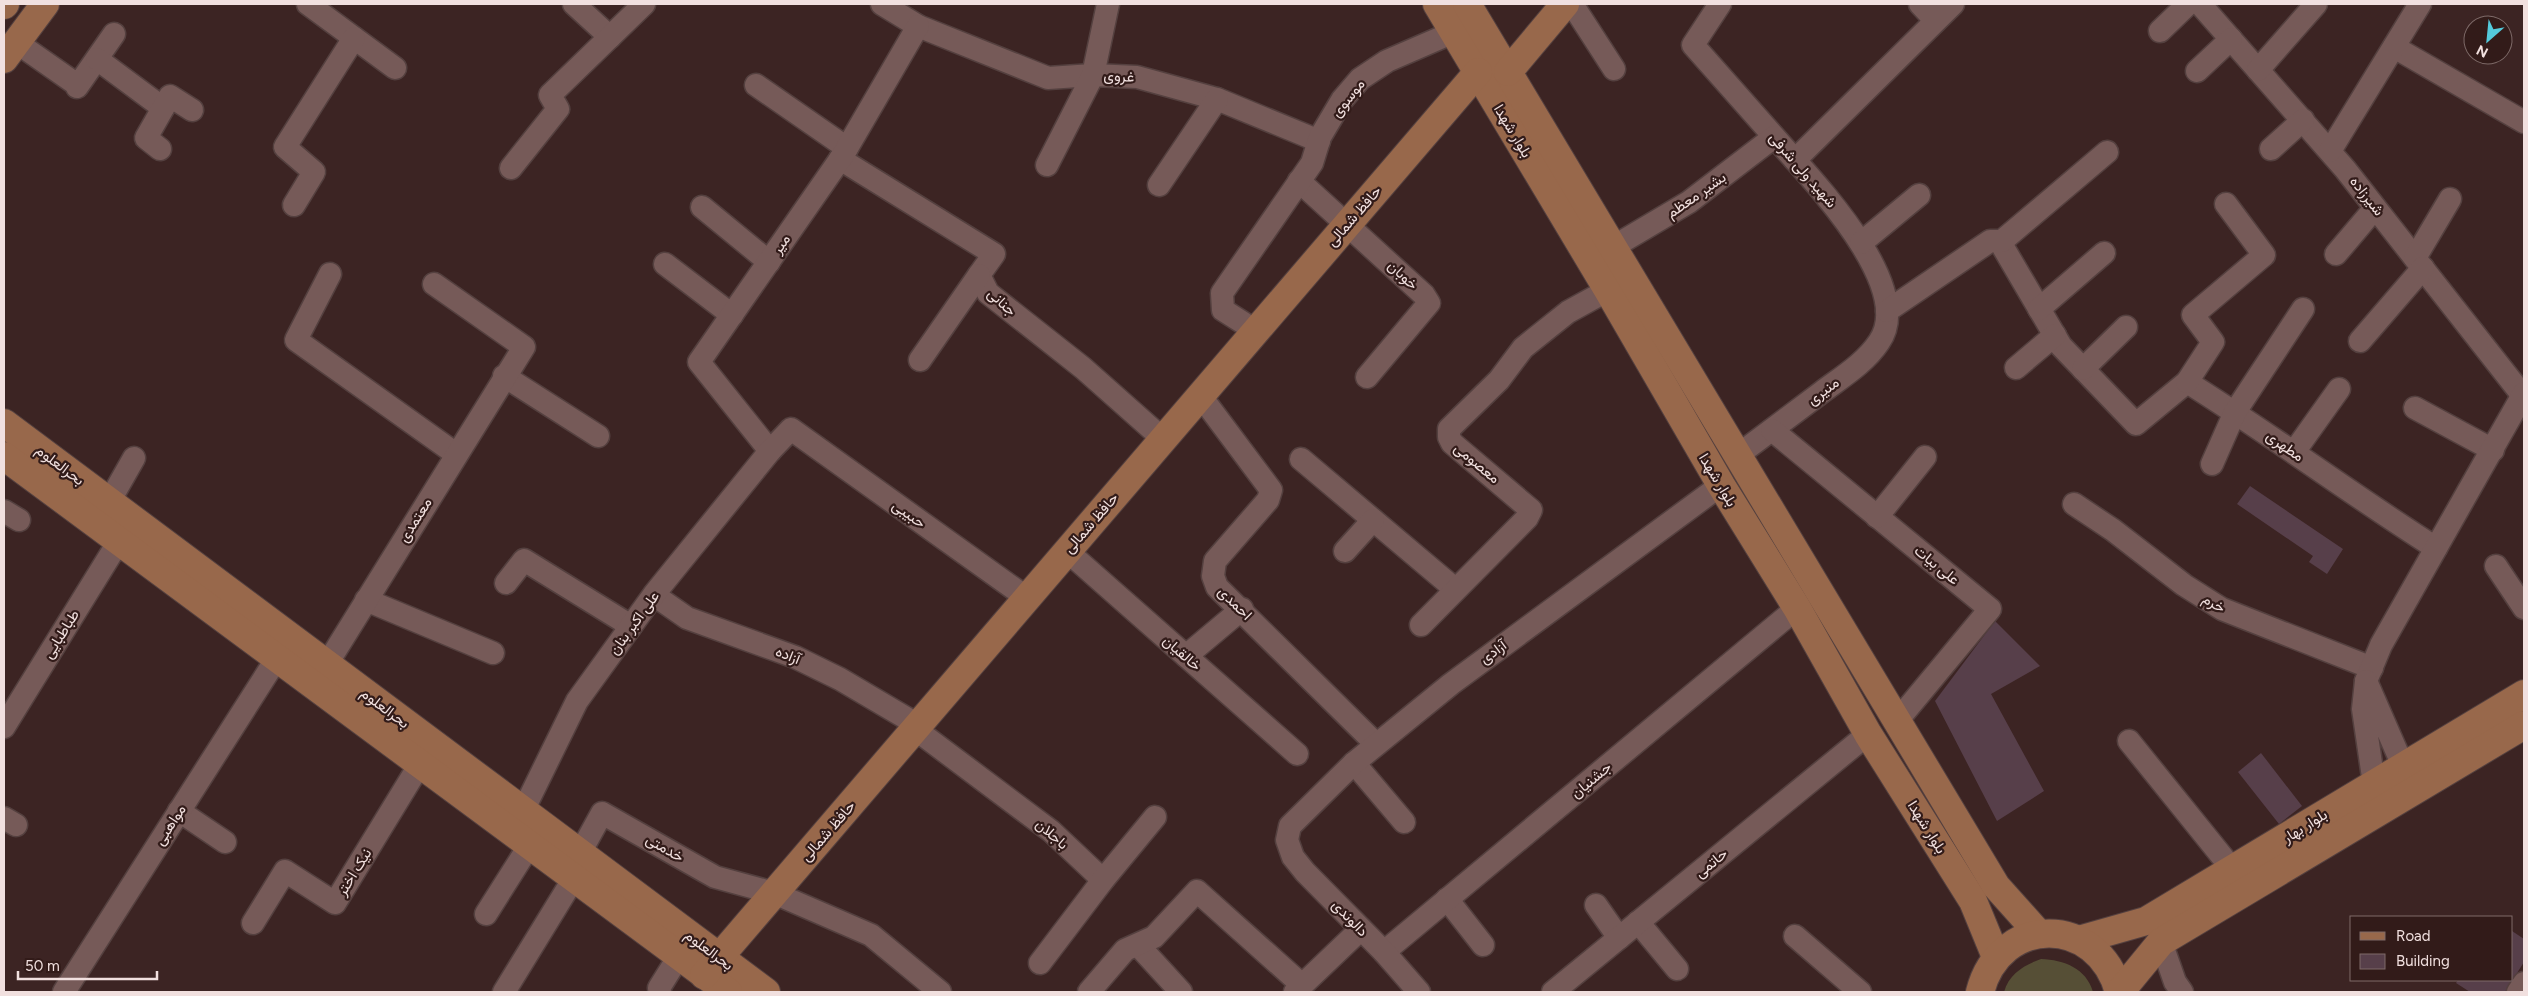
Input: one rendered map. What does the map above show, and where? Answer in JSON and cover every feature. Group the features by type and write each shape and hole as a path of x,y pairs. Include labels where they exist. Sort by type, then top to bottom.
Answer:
{"main road":[{"path":"10,50 44,4"},
{"name":"بلوار شهدا","path":"1437,4 1608,290 1721,485 1797,608 1868,734 1973,900 1996,957"},
{"name":"بلوار شهدا","path":"1467,4 1996,886 2039,934"},
{"path":"1478,72 1508,72 1565,4"},
{"name":"حافظ شمالی","path":"712,966 1478,72"},
{"name":"بحرالعلوم","path":"4,423 523,811 577,866 679,956 712,966 766,992"},
{"name":"بحرالعلوم","path":"4,456 529,846 577,866 712,966 728,992"},
{"name":"بلوار بهار","path":"2079,940 2146,921 2524,694"},
{"name":"بلوار بهار","path":"2119,992 2161,942 2524,725"},
{"path":"1980,992 1983,980 1996,957 2016,942 2039,934 2066,936 2079,940 2101,956 2110,968 2119,992"}],"street":[{"path":"308,4 395,68"},
{"path":"574,4 610,37"},
{"path":"511,168 558,108 550,95 644,4"},
{"name":"غروی","path":"882,4 918,26 1048,78 1093,75 1137,77 1217,99 1319,141"},
{"path":"1047,165 1093,75 1108,4"},
{"path":"1572,4 1614,69"},
{"name":"شهید ولی شرفی","path":"1720,4 1693,45 1834,206 1860,242 1879,281 1886,299 1887,311"},
{"path":"1920,4 1935,20"},
{"path":"1794,160 1953,4"},
{"path":"2160,30 2188,4"},
{"name":"شیرزاده","path":"2200,4 2330,151 2524,394"},
{"path":"2258,70 2316,4"},
{"path":"2330,151 2420,4"},
{"name":"میر","path":"770,451 699,362 844,153 918,26"},
{"name":"موسوی","path":"1256,331 1223,310 1222,294 1312,163 1319,141 1342,100 1360,79 1387,60 1454,32"},
{"path":"10,50 76,84 77,87 114,34"},
{"path":"294,205 314,172 285,147 354,38"},
{"path":"2197,71 2231,39"},
{"path":"2394,47 2524,122"},
{"path":"96,59 166,102 192,110"},
{"path":"756,85 844,153"},
{"path":"1159,185 1217,99"},
{"path":"153,143 166,102"},
{"path":"2270,149 2303,120"},
{"name":"بشیر معظم","path":"1613,247 1689,202 1774,137"},
{"path":"1887,311 1990,241 2000,242 2107,152"},
{"name":"جنانی","path":"844,153 994,254 979,275 988,293 1082,368 1163,439"},
{"path":"1299,181 1348,223"},
{"path":"1860,242 1919,195"},
{"path":"2360,341 2419,263 2450,199"},
{"path":"2000,242 2061,346 2136,424 2187,382 2213,342 2193,315 2264,255 2226,204"},
{"path":"702,207 769,262"},
{"path":"2336,254 2376,208"},
{"name":"خوبان","path":"1348,223 1424,295 1429,303 1367,377"},
{"path":"2040,309 2104,253"},
{"path":"665,264 732,315"},
{"path":"330,274 296,340 456,454"},
{"path":"920,360 979,275"},
{"name":"معتمدی","path":"327,664 504,376 524,347 434,284"},
{"name":"معصومی","path":"1421,625 1527,518 1531,510 1452,443 1449,437 1449,429 1499,380 1523,348 1568,312 1608,290"},
{"path":"2212,464 2235,412 2303,309"},
{"name":"منیری","path":"1738,455 1857,365 1879,342 1886,328 1887,311"},
{"path":"2083,369 2126,327"},
{"path":"2016,368 2055,335"},
{"path":"504,376 598,436"},
{"name":"مطهری","path":"2187,382 2294,452 2358,499 2436,548"},
{"path":"2294,452 2339,389"},
{"path":"2374,784 2364,709 2369,675 2381,645 2524,394"},
{"name":"احمدی","path":"1200,395 1271,490 1268,500 1215,561 1213,576 1218,587 1376,744"},
{"path":"2415,408 2493,450"},
{"name":"علی اکبر بنان","path":"523,811 577,701 654,595 770,451 790,429"},
{"name":"حبیبی","path":"790,429 1027,598"},
{"name":"علی بیات","path":"1772,430 1990,609 1897,720"},
{"path":"1878,516 1925,457"},
{"path":"109,502 134,458"},
{"path":"1301,459 1455,589"},
{"name":"آزادی","path":"1287,840 1290,826 1354,762 1376,744 1451,684 1721,485"},
{"name":"خرم","path":"2074,504 2113,530 2184,585 2222,609 2369,675"},
{"path":"1345,551 1373,520"},
{"name":"طباطبایی","path":"4,727 118,541"},
{"name":"خالقیان","path":"1067,552 1297,754"},
{"path":"506,583 524,560 632,626"},
{"path":"2496,566 2524,608"},
{"name":"آزاده","path":"654,595 687,618 795,657 840,679 917,727"},
{"path":"366,600 493,653"},
{"name":"جشنیان","path":"1384,952 1797,608"},
{"path":"1186,656 1242,609"},
{"name":"مواهبی","path":"64,992 277,658"},
{"path":"2369,675 2403,766"},
{"name":"باجلان","path":"917,727 1051,831 1103,880"},
{"name":"حاتمی","path":"1553,992 1868,734"},
{"path":"2130,741 2233,870"},
{"path":"1354,762 1404,822"},
{"name":"نیک اختر","path":"253,923 285,871 335,903 420,764"},
{"path":"179,811 225,842"},
{"name":"خدمتی","path":"577,866 602,812 715,877 774,893"},
{"path":"1040,963 1103,880 1155,817"},
{"name":"دالوندی","path":"1287,840 1293,856 1305,872 1384,952 1419,992"},
{"path":"486,914 529,846"},
{"path":"504,992 577,866"},
{"path":"1089,992 1125,950 1154,937 1197,891 1298,989 1361,929"},
{"path":"774,893 871,935 938,992"},
{"path":"1447,899 1483,945"},
{"path":"1596,905 1619,938"},
{"path":"1638,922 1677,969"},
{"path":"1796,936 1860,992"},
{"path":"2161,942 2175,982 2182,992"},
{"path":"1138,945 1181,992"},
{"path":"660,992 659,988 679,956"},
{"path":"2518,992 2524,983"}],"shaded area":[{"path":"2041,959 2058,961 2080,971 2090,984 2093,992 2004,992 2013,975 2029,964"}],"building":[{"path":"2250,486 2343,549 2327,574 2309,562 2313,556 2237,504"},
{"path":"1995,621 2040,666 1991,694 2044,791 1997,821 1935,701"},
{"path":"2261,753 2302,806 2279,824 2238,772"},
{"path":"2513,932 2524,939 2524,962 2513,979"},
{"path":"2457,981 2512,981 2505,992 2470,992 2456,983"}]}
